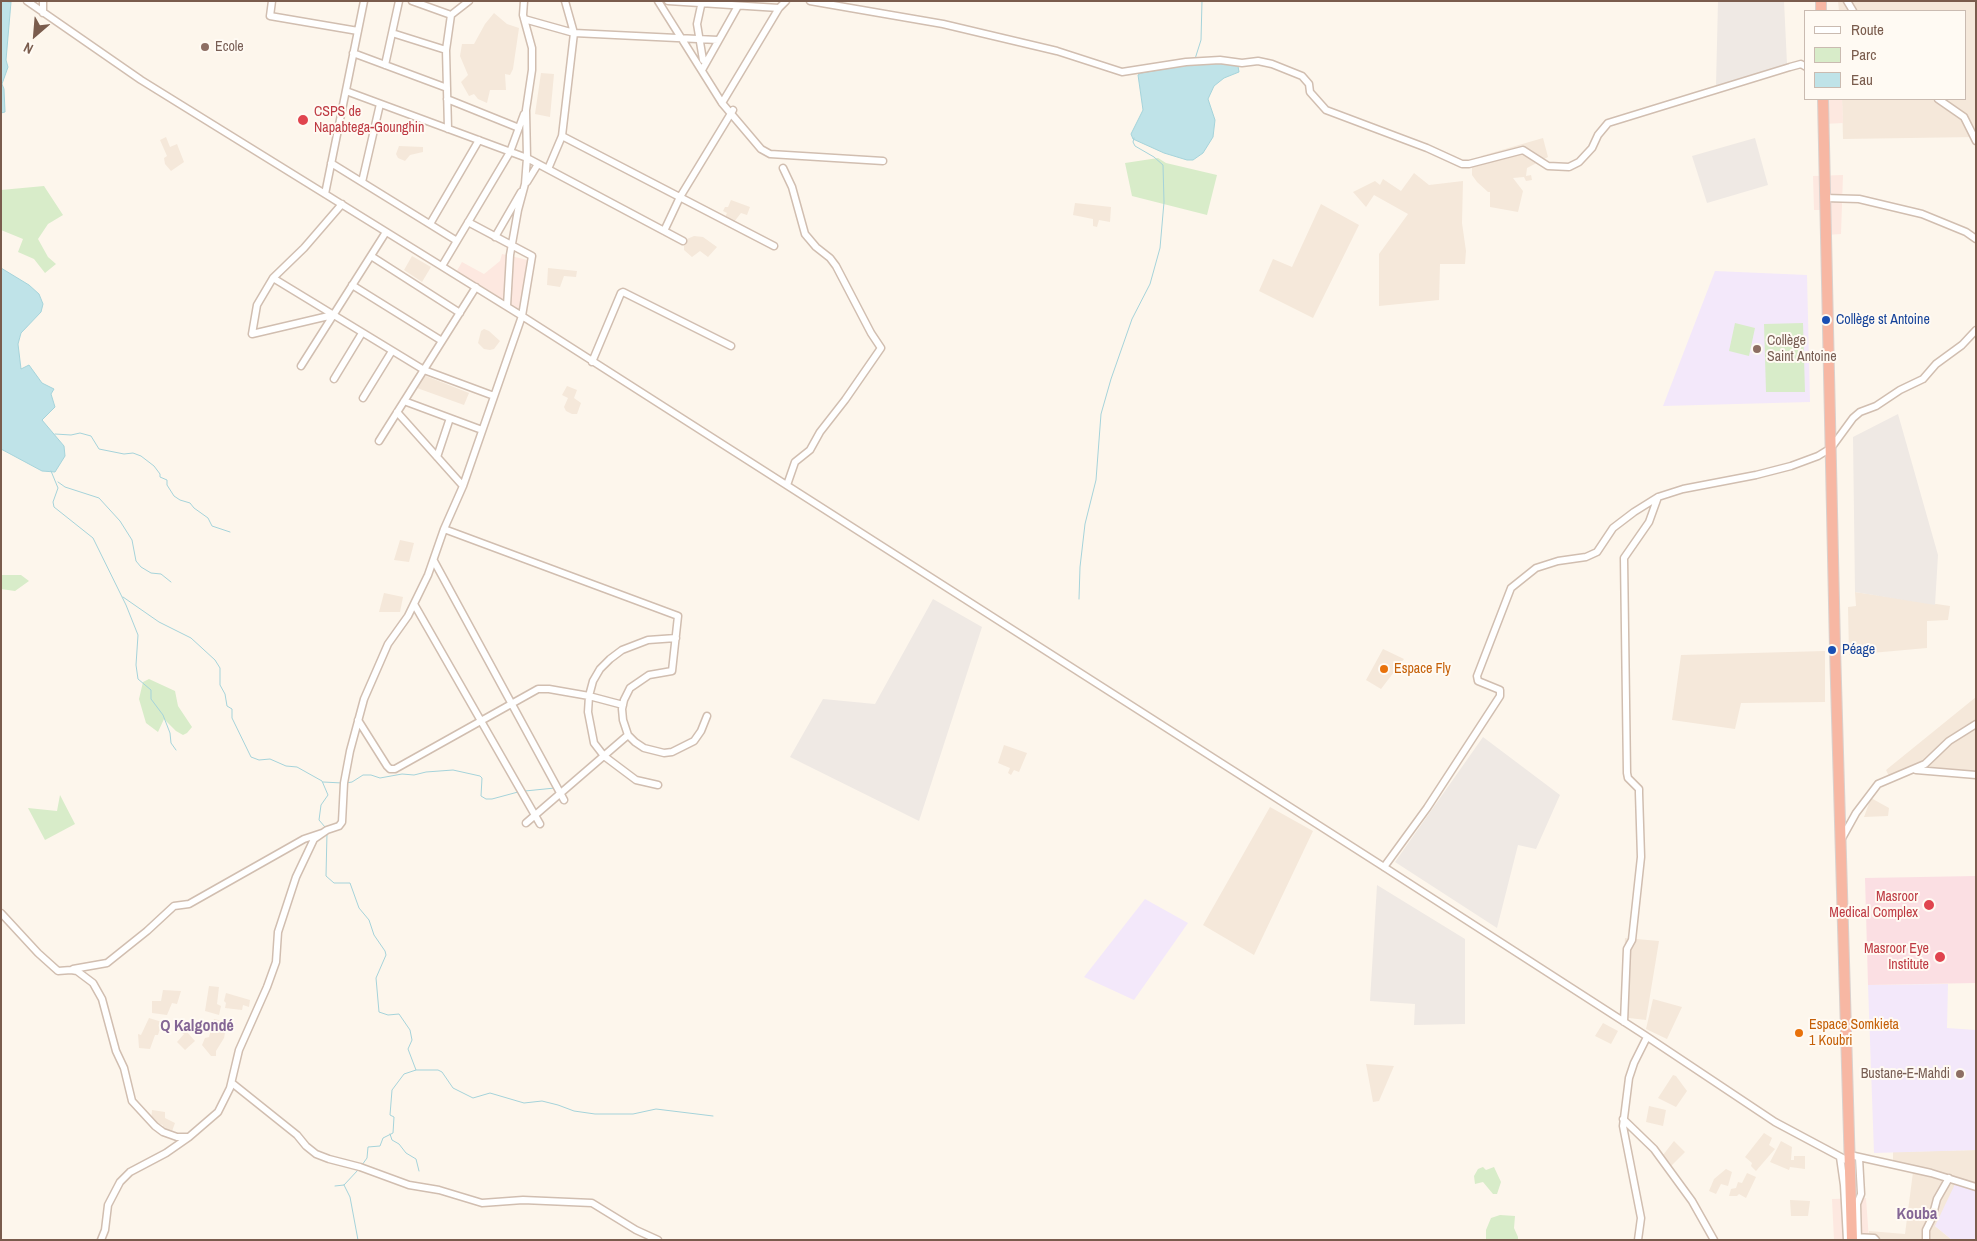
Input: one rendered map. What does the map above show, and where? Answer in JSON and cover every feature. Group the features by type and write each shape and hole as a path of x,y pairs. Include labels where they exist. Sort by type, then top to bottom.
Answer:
{"highway":[{"path":"1823,100 1841,841 1853,1239"}],"street":[{"path":"27,1 141,80 507,306 1384,867 1647,1037 1774,1122 1850,1158 1949,1178 1976,1186"},
{"path":"43,1 43,13"},
{"path":"272,1 270,16 358,31"},
{"path":"325,194 364,1"},
{"path":"385,65 399,1"},
{"path":"412,1 451,15"},
{"path":"448,129 446,50 451,15 469,1"},
{"path":"507,306 507,281 518,210 525,185 528,158 526,110 532,70 532,48 524,19 524,1"},
{"path":"548,169 562,136 574,33 565,1"},
{"path":"658,1 722,102 732,112 757,146 770,154 883,161"},
{"path":"668,1 779,8"},
{"path":"722,102 779,8 786,1"},
{"path":"810,1 855,8 881,15 930,21 1057,51 1122,72 1186,62 1220,60 1242,63 1258,61 1272,64 1302,76 1309,84 1310,92 1326,110 1427,148 1462,164 1469,164 1523,150 1548,166 1569,167 1578,162 1592,148 1598,135 1608,122 1800,64 1804,66"},
{"path":"702,2 697,20 703,60"},
{"path":"702,70 738,6"},
{"path":"524,19 574,33 718,40"},
{"path":"392,33 446,50"},
{"path":"353,53 447,88"},
{"path":"346,91 528,158 683,241"},
{"path":"447,99 519,128"},
{"path":"1939,100 1964,117 1976,141"},
{"path":"362,182 380,104"},
{"path":"442,266 510,152 526,110"},
{"path":"664,231 680,197 732,112"},
{"path":"562,136 774,246"},
{"path":"430,224 479,140"},
{"path":"331,163 457,241"},
{"path":"496,237 538,164"},
{"path":"783,168 792,187 806,234 836,266 870,334 880,348 845,400 820,432 810,450 795,462 787,485"},
{"path":"1825,198 1859,198 1922,214 1966,232 1976,239"},
{"path":"333,315 252,334 257,305 273,278 304,248 342,204"},
{"path":"1,913 38,953 58,971 107,963 147,931 174,906 189,904 304,839 339,826 342,822 344,783 354,731 364,699 388,644 414,604 434,561 444,529 463,486 522,316 532,256 468,222"},
{"path":"301,366 386,232"},
{"path":"371,256 460,313"},
{"path":"273,278 424,370 494,396"},
{"path":"352,286 442,341"},
{"path":"379,441 476,287"},
{"path":"592,362 623,292 731,346"},
{"path":"1384,867 1427,808 1500,696 1500,690 1478,681 1477,676 1509,590 1536,568 1558,561 1586,557 1597,552 1613,528 1658,497 1683,488 1756,475 1818,456 1831,448 1853,418 1860,412 1876,406 1900,390 1923,379 1936,364 1962,344 1976,330"},
{"path":"334,380 362,333"},
{"path":"363,398 392,351"},
{"path":"404,401 482,430"},
{"path":"397,412 463,486"},
{"path":"437,457 450,418"},
{"path":"1624,1022 1627,949 1632,940 1641,857 1639,789 1628,778 1627,773 1624,558 1649,522 1658,497"},
{"path":"444,529 678,616 672,671 649,675 630,688 623,705 623,720 628,735 644,748 655,752 672,752 694,741 701,731 707,716"},
{"path":"434,561 564,800"},
{"path":"414,604 540,824"},
{"path":"658,785 636,780 604,756 594,743 590,727 588,712 589,696 593,681 600,669 622,650 648,640 676,638"},
{"path":"358,720 387,766 390,769 395,769 538,689 548,688 623,705"},
{"path":"1841,841 1856,813 1878,784 1915,770 1925,764 1949,741 1976,724"},
{"path":"526,823 628,735"},
{"path":"1915,770 1976,775"},
{"path":"101,1240 106,1230 108,1205 120,1182 130,1172 189,1137 218,1112 232,1082 239,1050 276,962 278,932 292,889 314,840 323,832"},
{"path":"71,970 84,975 90,980 102,999 116,1051 124,1068 134,1104 162,1132 177,1137 189,1137"},
{"path":"1638,1240 1640,1218 1623,1126 1629,1078 1647,1037"},
{"path":"232,1082 297,1136 306,1146 316,1154 329,1160 364,1168 409,1185 439,1190 482,1203 524,1200 592,1203 636,1230 658,1240"},
{"path":"1624,1119 1654,1150 1688,1195 1714,1240"},
{"path":"1926,1240 1926,1230 1937,1199 1949,1178"},
{"path":"1853,1239 1874,1238 1876,1240"}],"shaded area":[{"path":"1718,1 1784,1 1787,64 1716,86"},
{"path":"1838,1 1976,1 1976,137 1843,139 1842,100 1967,100 1967,10 1839,10"},
{"path":"494,13 507,24 519,28 513,69 510,75 505,74 506,90 490,90 487,103 478,99 474,94 469,96 461,82 468,75 460,56 462,44 474,44 485,24"},
{"path":"541,73 554,74 550,117 535,114"},
{"path":"1823,100 1842,100 1843,123 1824,124"},
{"path":"166,137 170,147 177,144 184,162 171,171 165,164 164,158 167,156 160,140"},
{"path":"1543,138 1548,157 1527,168 1526,176 1531,175 1532,180 1526,181 1524,177 1513,178 1523,191 1518,212 1490,207 1490,192 1477,182 1472,175 1472,164 1483,162 1481,156"},
{"path":"1755,138 1768,185 1707,203 1692,156"},
{"path":"399,146 423,147 423,152 410,155 405,161 398,158 396,154"},
{"path":"1414,173 1429,185 1463,181 1462,223 1466,251 1465,264 1440,264 1439,300 1379,306 1379,254 1408,214 1374,195 1366,207 1353,192 1375,181 1380,185 1383,179 1401,191"},
{"path":"1843,175 1841,234 1826,235 1826,210 1814,210 1813,176"},
{"path":"731,200 750,207 747,215 741,213 734,222 725,217 727,213 723,211 725,207 728,207"},
{"path":"1075,203 1111,207 1110,222 1099,220 1097,227 1093,226 1093,219 1073,215"},
{"path":"1321,204 1359,225 1313,318 1259,291 1273,259 1292,267"},
{"path":"694,236 703,237 717,247 708,257 700,251 692,257 684,250 684,244 687,239"},
{"path":"502,254 532,261 522,316 455,274 462,262 484,274 500,261"},
{"path":"412,256 431,267 422,282 404,270"},
{"path":"548,268 577,271 576,277 564,276 560,287 547,285"},
{"path":"1715,271 1807,275 1810,402 1663,406"},
{"path":"484,329 500,341 494,349 484,349 478,343 481,331"},
{"path":"426,376 469,393 464,405 417,388 423,377"},
{"path":"567,386 577,390 574,398 581,403 577,414 566,411 564,407 568,398 562,395"},
{"path":"1898,414 1938,555 1935,605 1855,592 1853,437"},
{"path":"400,540 414,543 409,562 394,560"},
{"path":"1855,592 1950,606 1948,620 1927,621 1927,648 1849,655 1848,607 1856,606"},
{"path":"384,593 403,597 400,612 379,612"},
{"path":"933,599 982,627 919,821 790,757 823,699 875,704"},
{"path":"1383,649 1404,659 1381,689 1366,680"},
{"path":"1825,651 1825,702 1741,703 1735,729 1672,720 1681,655"},
{"path":"1976,697 1976,777 1915,772 1891,780 1886,770"},
{"path":"1483,737 1560,795 1536,849 1518,845 1497,928 1395,862"},
{"path":"1004,745 1027,753 1019,772 1014,770 1011,775 1008,773 1010,768 998,763"},
{"path":"1871,798 1889,808 1888,816 1864,817"},
{"path":"1270,807 1313,831 1254,955 1203,925"},
{"path":"1976,876 1976,983 1868,985 1865,878"},
{"path":"1377,885 1465,939 1465,1024 1414,1025 1415,1004 1370,1001"},
{"path":"1145,899 1188,923 1134,1000 1084,977"},
{"path":"1625,938 1659,941 1646,1020 1629,1018 1622,1012"},
{"path":"1948,984 1947,1028 1976,1030 1976,1150 1874,1153 1868,985"},
{"path":"209,986 219,987 217,1004 221,1006 219,1015 205,1011"},
{"path":"163,990 181,991 177,1004 172,1003 167,1015 152,1013 152,1001 161,1001"},
{"path":"226,993 250,1000 249,1007 243,1005 242,1010 225,1008"},
{"path":"1653,999 1682,1007 1667,1039 1646,1029"},
{"path":"149,1018 162,1022 158,1035 155,1035 150,1049 139,1048 138,1034 141,1035"},
{"path":"177,1019 189,1027 187,1032 195,1041 185,1050 177,1042 184,1034 173,1028"},
{"path":"214,1019 227,1022 224,1038 216,1051 216,1056 211,1056 202,1045 205,1038 209,1037"},
{"path":"1603,1023 1618,1031 1611,1044 1595,1036"},
{"path":"1366,1064 1394,1066 1379,1101 1373,1102"},
{"path":"1673,1075 1676,1076 1687,1091 1676,1107 1658,1098"},
{"path":"1649,1106 1666,1110 1663,1126 1646,1122"},
{"path":"152,1110 165,1112 165,1118 175,1123 171,1134 161,1130 163,1125 151,1122"},
{"path":"1764,1133 1772,1138 1769,1145 1775,1149 1756,1171 1751,1166 1752,1163 1745,1157"},
{"path":"1674,1141 1685,1152 1671,1166 1664,1160 1663,1155"},
{"path":"1781,1141 1792,1147 1791,1160 1794,1160 1794,1156 1805,1156 1805,1169 1790,1167 1789,1170 1770,1162"},
{"path":"1976,1150 1976,1189 1935,1226 1952,1240 1869,1240 1869,1231 1905,1234 1913,1172 1893,1167 1893,1152"},
{"path":"1726,1169 1732,1172 1728,1186 1721,1184 1716,1194 1709,1191 1714,1179"},
{"path":"1747,1173 1756,1177 1746,1198 1739,1194 1737,1196 1729,1196 1731,1189 1736,1188 1738,1182 1742,1183"},
{"path":"1956,1182 1976,1189 1976,1240 1952,1240 1935,1226"},
{"path":"1866,1198 1869,1240 1834,1240 1832,1199"},
{"path":"1790,1200 1810,1201 1808,1216 1791,1216"}],"green space":[{"path":"1158,158 1166,163 1217,175 1207,215 1132,196 1125,163"},
{"path":"44,186 63,215 48,224 38,239 48,257 56,264 45,273 34,259 18,252 23,239 1,230 1,190"},
{"path":"1735,323 1755,328 1749,356 1729,351"},
{"path":"1803,323 1805,392 1766,392 1764,324"},
{"path":"1,575 21,575 29,581 15,591 1,589"},
{"path":"149,679 175,691 178,706 192,727 187,733 183,735 176,731 164,719 158,732 146,723 139,699 143,682"},
{"path":"60,795 75,824 45,840 28,808 57,811"},
{"path":"1483,1167 1486,1170 1494,1167 1501,1182 1497,1194 1493,1194 1483,1182 1475,1184 1474,1176 1478,1169"},
{"path":"1500,1215 1515,1216 1514,1228 1518,1240 1486,1240 1486,1230 1491,1218"}],"water":[{"path":"1,1 11,2 6,60 8,67 2,84 5,112 1,113"},
{"path":"1218,63 1238,66 1239,72 1224,78 1214,86 1208,99 1215,120 1213,137 1203,153 1193,160 1187,160 1164,153 1133,139 1131,134 1143,110 1138,75 1187,65"},
{"path":"1,268 29,285 39,294 43,304 41,312 21,333 18,344 21,369 29,365 42,383 54,389 51,394 55,407 42,420 64,446 65,456 55,472 42,471 1,449"}],"waterway":[{"path":"1195,59 1201,40 1202,1"},
{"path":"1079,599 1080,567 1085,524 1096,480 1101,414 1132,319 1150,284 1160,248 1164,202 1163,165 1154,157 1135,146 1134,138"},
{"path":"55,434 71,435 80,433 91,436 99,449 124,454 133,453 141,456 154,466 160,477 167,480 167,485 174,496 190,503 208,518 212,526 230,532"},
{"path":"51,471 58,488 53,502 54,507 93,538 126,605 138,635 136,665 138,679 151,690 151,699 163,715 170,733 171,743 176,750"},
{"path":"58,482 65,487 99,498 120,521 132,540 136,561 141,567 151,573 161,574 171,582"},
{"path":"123,597 159,622 191,638 215,660 220,668 220,685 225,694 227,706 232,709 232,718 251,757 259,760 270,759 286,766 297,767 322,781 328,795 321,805 319,820 325,827"},
{"path":"346,783 352,782 363,775 380,778 402,774 414,775 453,770 480,776 482,778 481,796 486,799 518,792"},
{"path":"323,782 342,783"},
{"path":"525,791 555,788"},
{"path":"327,833 326,876 334,883 350,883 359,908 369,920 374,935 385,951 386,955 376,978 379,1012 388,1015 399,1014 410,1030 412,1040 408,1049 416,1070 404,1074 392,1090 390,1115 394,1117 393,1133 383,1138 380,1146 368,1147 367,1158 362,1165"},
{"path":"416,1070 438,1070 442,1072 453,1088 473,1098 490,1093 524,1103 542,1101 574,1111 595,1114 633,1114 656,1109 713,1116"},
{"path":"390,1134 392,1140 399,1144 406,1153 416,1159 419,1171"},
{"path":"335,1186 344,1185 358,1170"},
{"path":"344,1185 350,1197 358,1240"}],"place":[{"name":"Ecole","path":"205,47"},
{"name":"CSPS de Napabtega-Gounghin","path":"303,120"},
{"name":"Collège st Antoine","path":"1826,320"},
{"name":"Collège Saint Antoine","path":"1757,349"},
{"name":"Péage","path":"1832,650"},
{"name":"Espace Fly","path":"1384,669"},
{"name":"Masroor Medical Complex","path":"1929,905"},
{"name":"Masroor Eye Institute","path":"1940,957"},
{"name":"Espace Somkieta 1 Koubri","path":"1799,1033"},
{"name":"Bustane-E-Mahdi","path":"1960,1074"}],"district":[{"name":"Q Kalgondé","path":"197,1027"},
{"name":"Kouba","path":"1917,1215"}]}
